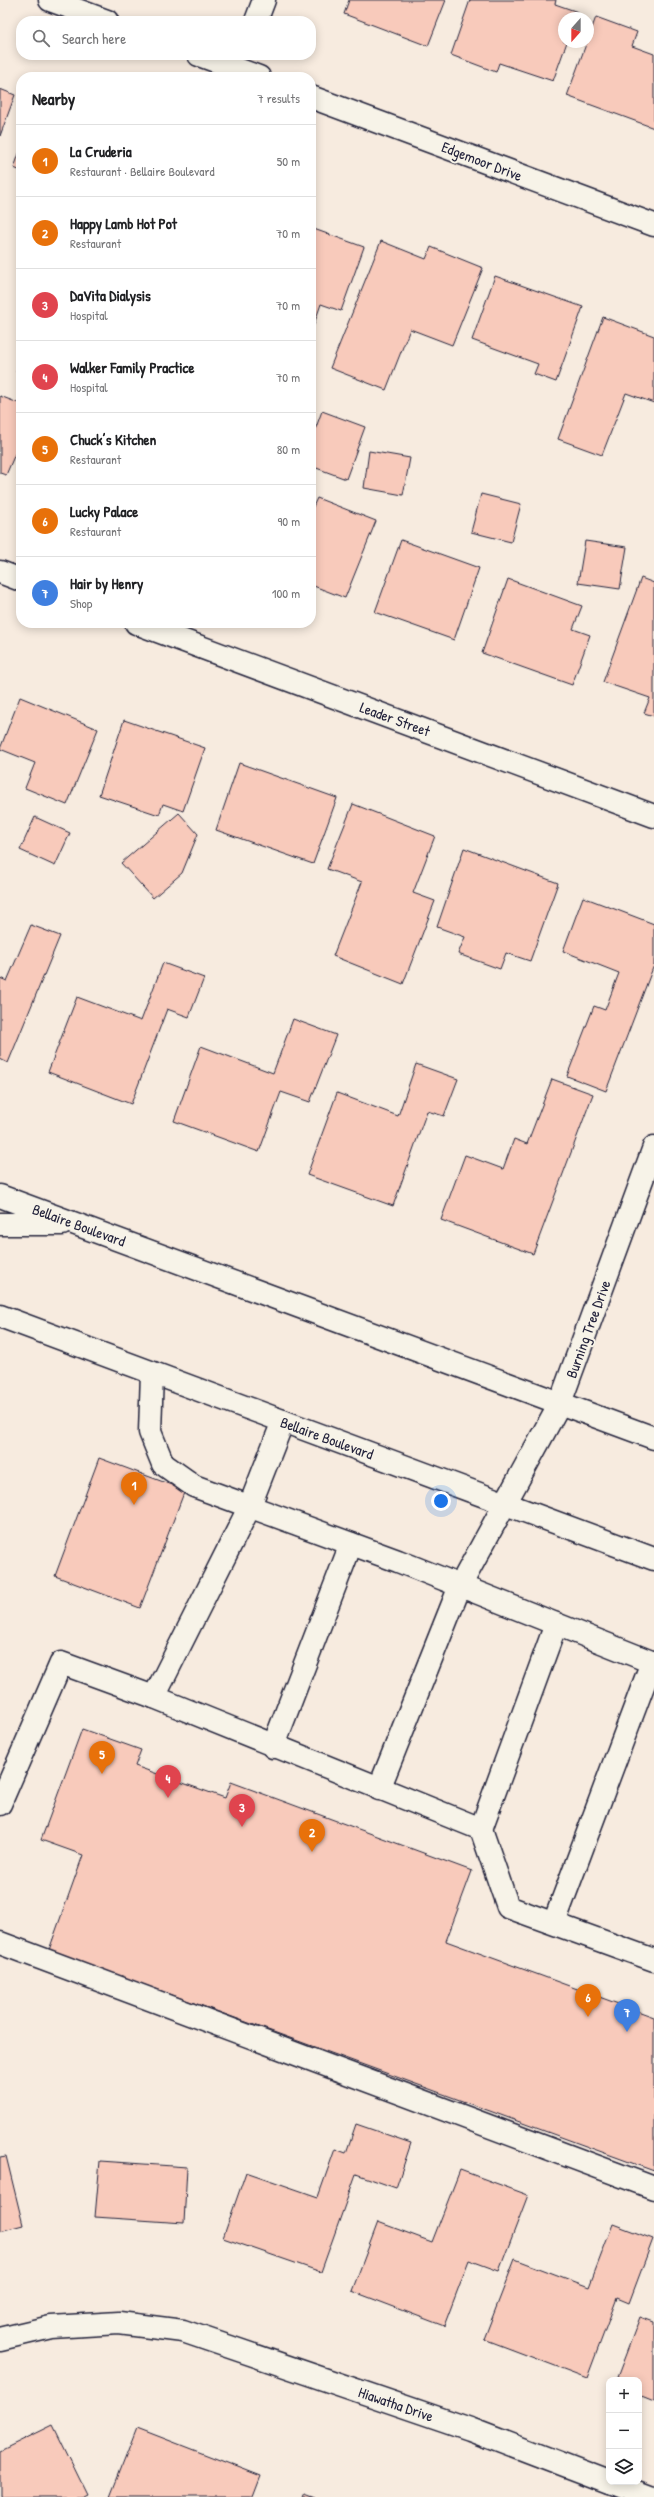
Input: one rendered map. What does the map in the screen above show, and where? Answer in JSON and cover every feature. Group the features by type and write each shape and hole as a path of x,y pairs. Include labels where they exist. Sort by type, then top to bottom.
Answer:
{"street":[{"path":"50,0 93,16"},
{"path":"258,16 264,0"},
{"path":"216,60 239,67 249,72"},
{"name":"Edgemoor Drive","path":"316,98 654,225"},
{"path":"0,572 16,578"},
{"name":"Leader Street","path":"149,628 654,816"},
{"name":"Burning Tree Drive","path":"379,1789 460,1586 507,1504 560,1403 654,1147"},
{"name":"Bellaire Boulevard","path":"0,1196 654,1438"},
{"path":"0,1224 75,1224"},
{"name":"Bellaire Boulevard","path":"0,1316 654,1559"},
{"path":"152,1373 150,1432 163,1464 194,1486 249,1508 352,1544 653,1663 554,1923"},
{"path":"154,1697 249,1508 283,1421"},
{"path":"273,1747 352,1544"},
{"path":"556,1624 481,1829 508,1907 654,1960"},
{"path":"0,1804 61,1663 154,1697 273,1747 481,1829"},
{"path":"0,1943 654,2188"},
{"name":"Hiawatha Drive","path":"0,2339 51,2327 119,2323 182,2330 470,2429 606,2480"},
{"name":"Hiawatha Drive","path":"618,2485 650,2497"}],"building":[{"path":"349,0 446,0 428,46 344,14"},
{"path":"470,0 556,0 555,4 578,12 558,12 558,48 565,48 553,81 499,63 496,72 451,55"},
{"path":"596,17 637,32 632,46 654,54 654,128 567,96 585,48 594,48 594,22"},
{"path":"0,89 15,95 0,136"},
{"path":"316,230 364,247 341,311 321,304 316,318"},
{"path":"381,241 426,259 431,247 483,268 452,345 410,329 386,390 330,368"},
{"path":"495,276 583,307 556,382 534,374 538,364 472,340"},
{"path":"603,317 654,336 654,403 626,393 602,455 558,439"},
{"path":"0,396 16,402 16,452 6,475 0,473"},
{"path":"322,411 365,427 346,479 316,468 316,427"},
{"path":"369,451 410,458 403,495 364,488"},
{"path":"481,494 521,504 511,542 471,532"},
{"path":"317,498 376,521 345,598 316,587"},
{"path":"401,540 479,568 454,640 375,612"},
{"path":"585,541 627,547 620,589 578,583"},
{"path":"641,578 654,583 654,716 644,713 650,698 603,682"},
{"path":"508,579 582,606 573,629 590,635 572,685 482,653"},
{"path":"20,697 98,729 67,805 25,788 35,763 0,749"},
{"path":"124,720 205,748 183,811 163,804 159,815 99,795"},
{"path":"239,763 337,798 313,864 216,830"},
{"path":"353,804 435,836 413,893 435,901 403,984 333,956 362,882 327,869"},
{"path":"179,813 198,834 182,873 153,898 121,863"},
{"path":"35,817 70,833 55,866 20,850"},
{"path":"464,848 558,883 530,961 506,953 500,969 458,954 465,937 437,927"},
{"path":"583,897 654,924 654,965 606,1091 567,1076 594,1006 605,1010 619,973 563,951"},
{"path":"31,925 60,936 8,1063 0,1059 0,978 7,981"},
{"path":"163,963 204,978 189,1017 167,1009 131,1104 48,1072 77,997 141,1021"},
{"path":"293,1019 336,1035 310,1102 281,1092 259,1152 174,1121 201,1046 273,1073"},
{"path":"416,1064 458,1079 444,1116 427,1111 393,1206 307,1175 337,1093 398,1116"},
{"path":"552,1079 593,1094 533,1254 441,1220 465,1155 503,1169 514,1139 527,1144"},
{"path":"99,1458 185,1490 140,1608 55,1576"},
{"path":"82,1729 141,1750 135,1766 225,1798 231,1782 472,1871 446,1941 654,2017 654,2171 49,1950 83,1855 41,1840"},
{"path":"356,2124 411,2143 396,2188 356,2174 321,2272 223,2238 246,2172 318,2197 335,2149 346,2153"},
{"path":"6,2156 23,2225 0,2231 0,2157"},
{"path":"100,2161 187,2167 184,2223 95,2217"},
{"path":"460,2170 528,2195 499,2271 469,2260 444,2326 352,2291 378,2222 432,2242"},
{"path":"613,2224 653,2239 629,2303 617,2298 587,2378 484,2339 515,2259 589,2287"},
{"path":"640,2317 654,2322 654,2402 642,2397 642,2377 617,2377"},
{"path":"53,2425 87,2494 81,2497 0,2497 0,2451"},
{"path":"137,2428 261,2476 253,2497 110,2497"},
{"path":"304,2493 315,2497 302,2497"}],"place":[{"name":"La Cruderia","path":"134,1505"},
{"name":"Chuck’s Kitchen","path":"102,1774"},
{"name":"Walker Family Practice","path":"168,1798"},
{"name":"DaVita Dialysis","path":"242,1827"},
{"name":"Happy Lamb Hot Pot","path":"312,1852"},
{"name":"Lucky Palace","path":"588,2017"},
{"name":"Hair by Henry","path":"627,2032"}]}
